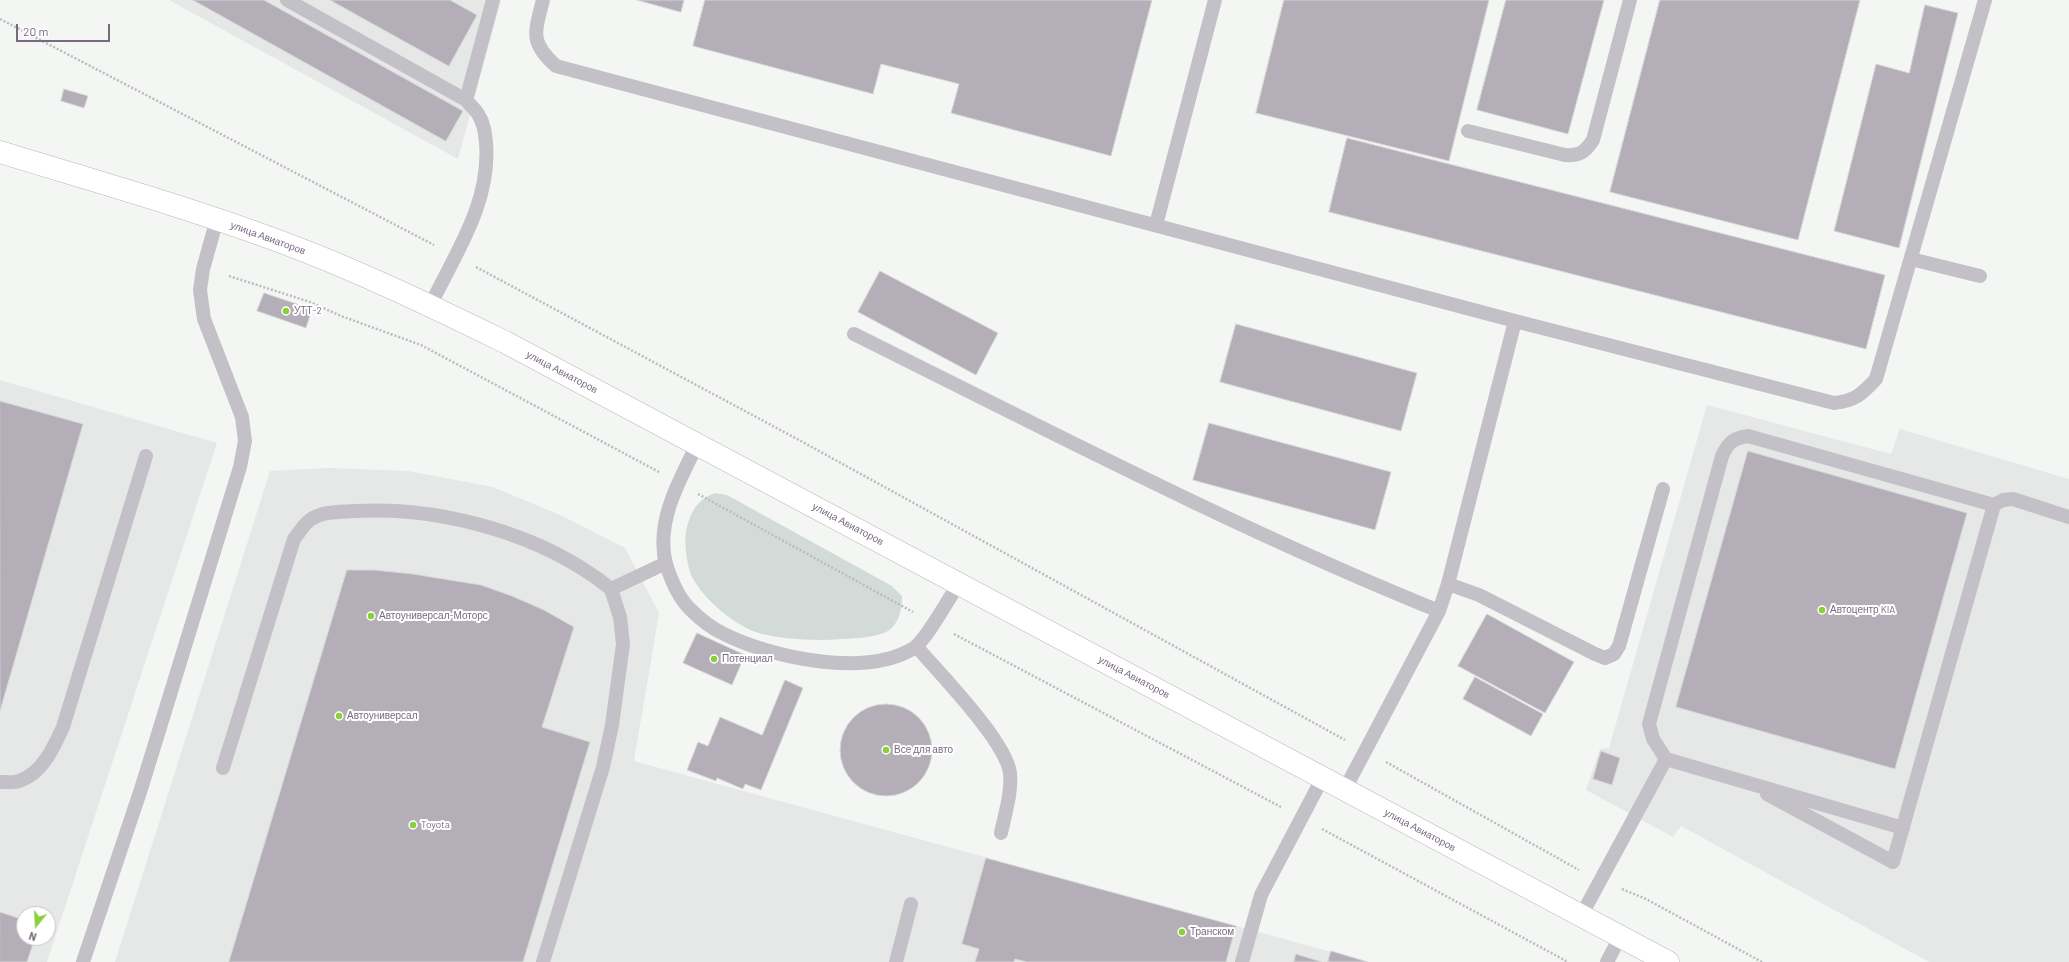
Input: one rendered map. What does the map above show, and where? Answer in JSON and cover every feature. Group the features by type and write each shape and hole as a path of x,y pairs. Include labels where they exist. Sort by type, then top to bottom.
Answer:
{"main road":[{"name":"улица Авиаторов","path":"0,152 217,219 340,265 505,342 1668,962"}],"lane":[{"path":"287,0 466,100 478,114 485,130 487,155 485,182 479,205 430,306"},
{"path":"543,0 536,26 536,41 542,53 556,66 1515,321 1834,403 1849,402 1864,392 1876,379 1985,0"},
{"path":"1156,225 1215,0"},
{"path":"1468,131 1565,155 1578,156 1586,150 1593,140 1630,0"},
{"path":"466,100 490,1"},
{"path":"83,962 142,786 240,468 245,441 242,418 204,319 200,290 203,268 217,219"},
{"path":"1911,260 1980,276"},
{"path":"1345,789 1439,611 1448,584 1515,321"},
{"path":"854,334 1172,493 1363,580 1439,611"},
{"path":"1903,828 1666,759 1652,739 1650,724 1722,456 1727,445 1736,438 1748,436 1994,505 2003,500 2013,499 2069,516"},
{"path":"698,444 671,503 664,543 666,563 674,588 690,608 723,634 755,647 781,655 858,664 884,661 902,654 916,646 934,623 959,583"},
{"path":"0,782 19,781 39,768 53,749 63,727 146,456"},
{"path":"1448,584 1479,595 1605,658 1614,654 1619,646 1663,489"},
{"path":"1740,780 1893,862 1994,505"},
{"path":"223,768 294,539 310,520 330,512 366,510 412,512 455,519 494,529 530,542 591,573 611,589 620,617 623,644 612,726 602,767 543,962"},
{"path":"611,589 666,563"},
{"path":"916,646 986,728 1001,749 1010,772 1009,793 1001,833"},
{"path":"1581,916 1666,759"},
{"path":"1242,962 1261,895 1323,777"},
{"path":"896,962 912,904"},
{"path":"1607,962 1620,937"}],"path":[{"path":"0,19 455,256 510,283 1600,880 1646,899 1762,962"},
{"path":"229,276 310,302 341,316 421,345 679,483 934,623 1568,962"}],"shaded area":[{"path":"169,0 501,0 458,159"},
{"path":"0,380 217,443 56,935 56,906 16,906 16,946 52,946 47,962 0,962"},
{"path":"1707,405 1891,454 1900,429 2069,479 2069,962 1929,962 1681,826 1673,837 1586,790 1600,749 1609,748"},
{"path":"329,468 408,471 493,487 560,515 625,548 659,613 634,761 1368,962 523,962 590,742 542,727 574,627 544,610 512,596 481,585 442,578 374,570 347,570 229,962 115,962 270,471"},
{"path":"715,493 727,495 892,586 902,596 902,605 898,620 892,628 883,633 860,638 833,640 782,638 752,631 742,626 722,612 704,595 692,577 686,555 686,532 692,513 703,499"}],"building":[{"path":"193,0 264,0 463,111 446,141"},
{"path":"330,0 450,0 477,15 449,66"},
{"path":"637,0 684,0 681,12"},
{"path":"705,0 1152,0 1111,156 951,113 959,84 881,64 873,94 693,46"},
{"path":"1284,0 1489,0 1449,161 1256,113"},
{"path":"1506,0 1604,0 1568,134 1477,110"},
{"path":"1660,0 1860,0 1798,240 1610,192"},
{"path":"1925,5 1958,13 1899,248 1834,231 1876,64 1909,73"},
{"path":"64,89 88,96 84,108 61,101"},
{"path":"1347,138 1885,275 1866,349 1329,212"},
{"path":"880,271 998,333 976,375 858,312"},
{"path":"264,293 312,309 306,328 257,311"},
{"path":"1236,324 1417,373 1401,431 1220,382"},
{"path":"0,401 83,424 0,711"},
{"path":"1209,423 1391,472 1375,530 1193,480"},
{"path":"1748,451 1967,513 1895,769 1676,707"},
{"path":"347,570 374,570 413,574 481,585 512,596 544,610 574,627 542,727 590,742 523,962 229,962"},
{"path":"1487,614 1574,662 1545,713 1458,666"},
{"path":"697,633 745,655 732,685 683,663"},
{"path":"1475,677 1543,714 1531,736 1463,699"},
{"path":"785,680 803,688 761,790 745,784 743,789 717,778 716,781 687,770 698,742 708,746 720,717 762,735"},
{"path":"886,704 904,708 919,717 928,732 932,750 928,768 919,783 904,792 886,796 868,792 853,783 844,768 840,750 844,732 853,717 868,708"},
{"path":"1601,751 1620,758 1612,785 1593,779"},
{"path":"986,858 1236,926 1226,962 1027,962 1015,959 1014,962 975,962 979,949 962,944"},
{"path":"0,912 16,917 16,946 32,946 27,962 0,962"},
{"path":"1331,951 1368,962 1328,962"},
{"path":"1296,954 1322,962 1294,962"}],"place":[{"name":"УТТ-2","path":"286,311"},
{"name":"Автоцентр KIA","path":"1822,610"},
{"name":"Автоуниверсал-Моторс","path":"371,616"},
{"name":"Потенциал","path":"714,659"},
{"name":"Автоуниверсал","path":"339,716"},
{"name":"Все для авто","path":"886,750"},
{"name":"Toyota","path":"413,825"},
{"name":"Транском","path":"1182,932"}]}
